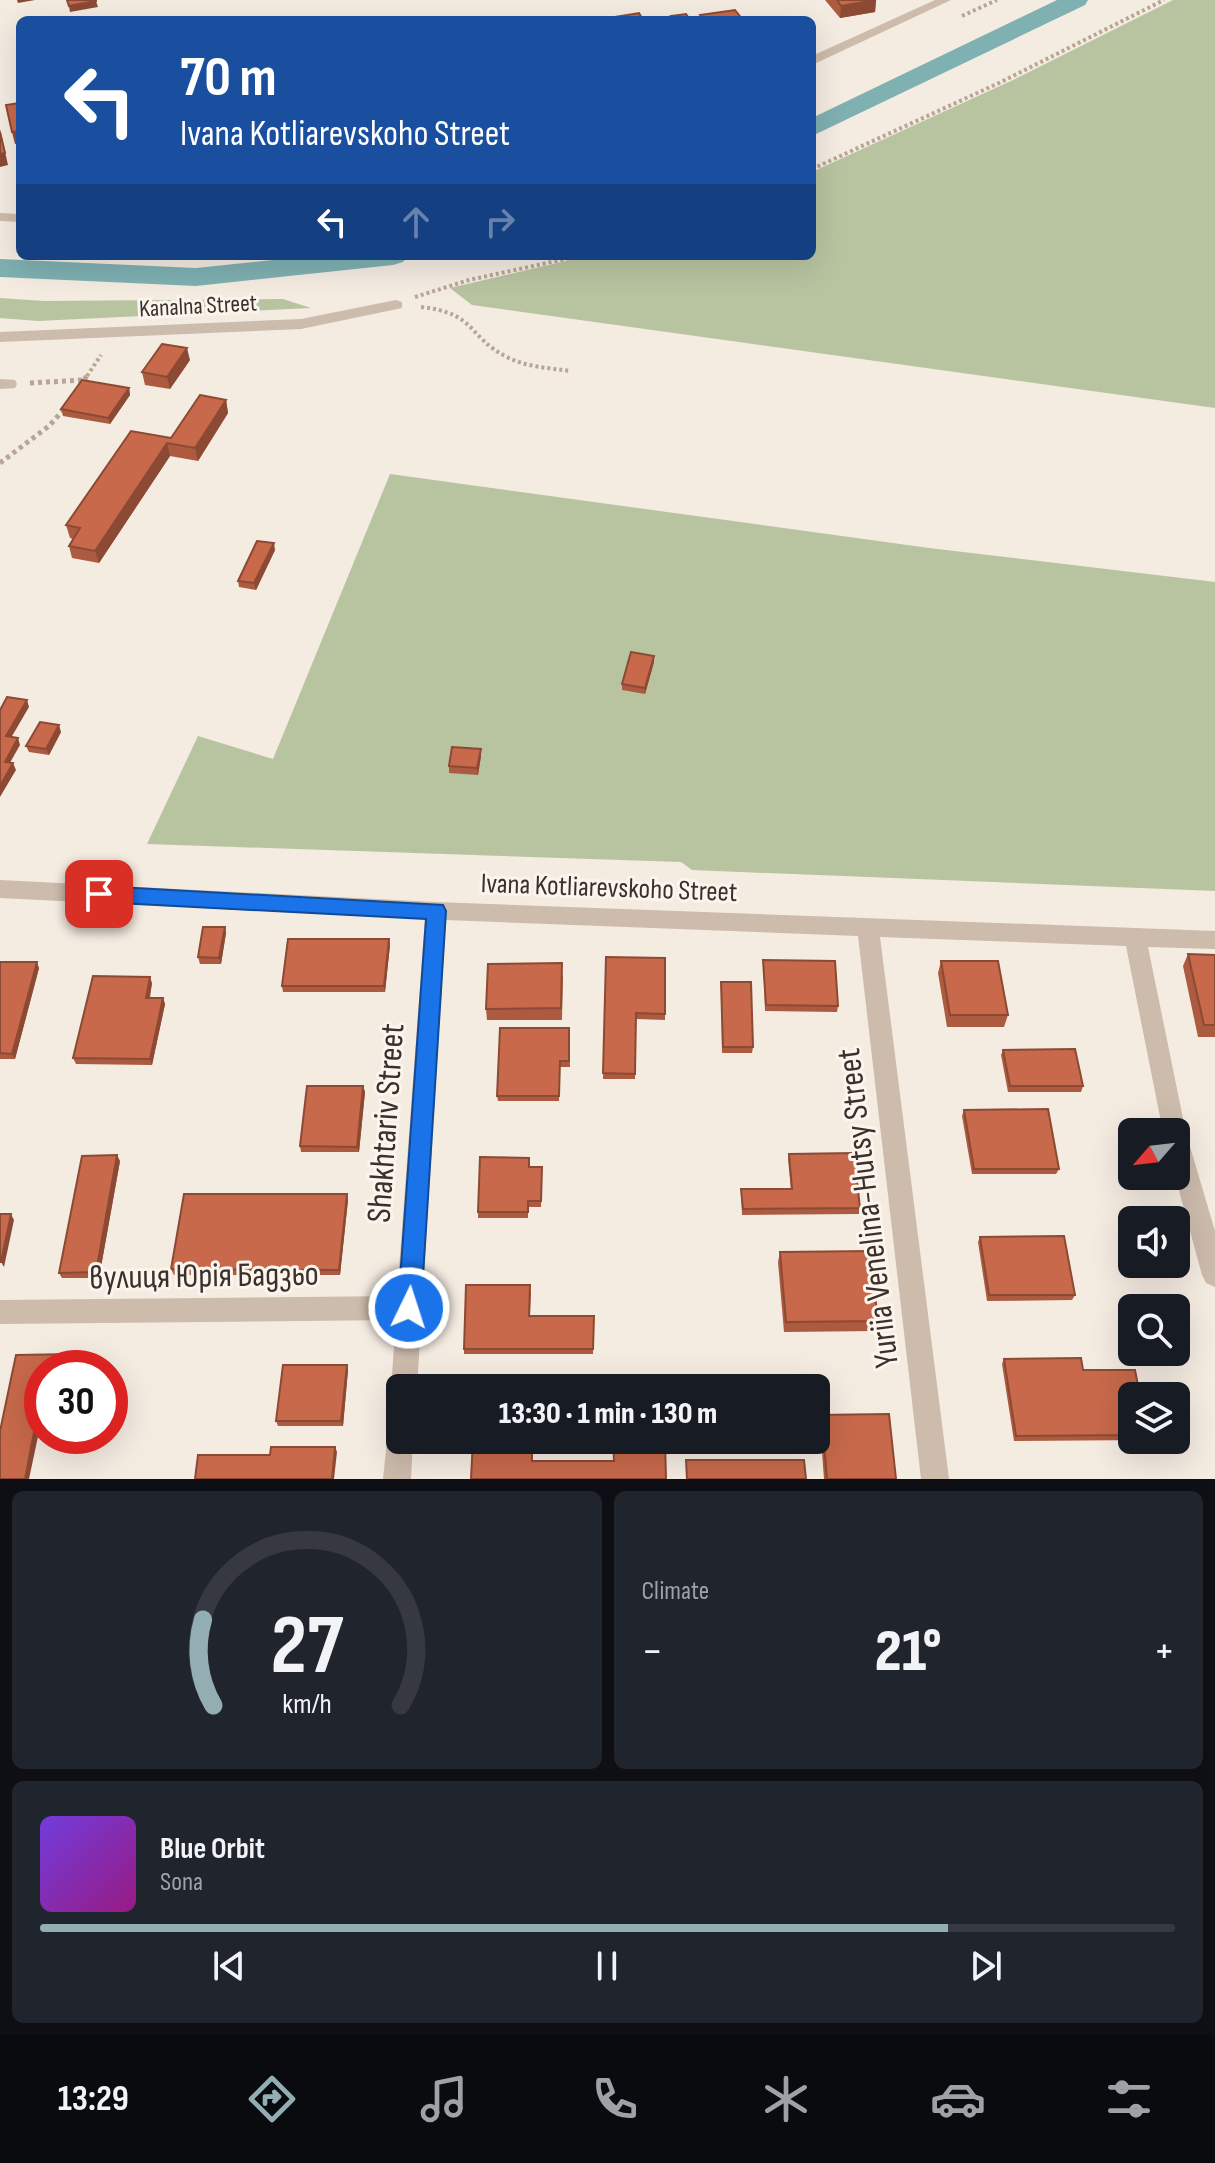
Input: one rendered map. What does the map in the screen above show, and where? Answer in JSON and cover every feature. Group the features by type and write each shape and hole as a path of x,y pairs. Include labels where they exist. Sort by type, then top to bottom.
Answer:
{"street":[{"path":"816,59 945,0"},
{"name":"Kanalna Street","path":"0,337 301,324 396,305"},
{"name":"Ivana Kotliarevskoho Street","path":"0,889 436,911 1215,940"},
{"name":"Shakhtariv Street","path":"405,1374 436,911"},
{"name":"Yuriia Venelina-Hutsy Street","path":"868,929 935,1479"},
{"path":"1135,938 1172,1118"},
{"path":"1190,1185 1215,1275"},
{"name":"вулиця Юрія Бадзьо","path":"0,1312 409,1308"},
{"path":"397,1479 399,1454"}],"path":[{"path":"816,167 999,83 1164,0"},
{"path":"396,305 458,283 561,260"},
{"path":"396,305 446,308 466,317 500,354 528,364 570,371"},
{"path":"75,392 101,354 131,333"},
{"path":"4,384 83,380"},
{"path":"0,463 51,428 67,404"}],"green space":[{"path":"1173,0 1215,0 1215,408 472,305 450,288 570,260 816,260 816,170 1013,80"},
{"path":"0,298 44,301 283,299 311,308 38,321 0,318"},
{"path":"390,474 929,548 1215,582 1215,891 692,870 681,862 147,844 198,736 273,759"}],"building":[{"path":"67,0 96,0 96,1 69,6"},
{"path":"837,0 876,0 841,6"},
{"path":"735,10 740,16 701,16"},
{"path":"16,104 16,132 12,132 6,105"},
{"path":"0,132 5,153 0,154"},
{"path":"162,344 187,348 167,377 142,372"},
{"path":"82,380 129,388 108,418 61,409"},
{"path":"200,395 226,400 195,448 167,443 95,551 69,546 80,528 66,525 131,431 171,438"},
{"path":"257,541 274,543 254,583 238,581"},
{"path":"631,652 654,656 645,688 622,684"},
{"path":"7,697 27,700 6,736 18,738 5,762 13,763 0,786 0,710"},
{"path":"40,722 59,725 46,749 26,746"},
{"path":"452,747 481,749 477,768 449,766"},
{"path":"203,927 225,927 219,958 198,957"},
{"path":"288,939 389,939 384,986 282,986"},
{"path":"1188,954 1215,955 1215,1025 1204,1025"},
{"path":"606,957 665,958 665,1014 636,1013 635,1074 603,1073"},
{"path":"763,960 835,961 838,1006 766,1005"},
{"path":"941,961 998,961 1008,1015 950,1015"},
{"path":"0,962 37,962 12,1054 0,1053"},
{"path":"562,963 561,1008 486,1009 488,964"},
{"path":"93,976 150,977 146,998 163,998 150,1059 73,1058"},
{"path":"721,982 751,982 753,1047 723,1047"},
{"path":"500,1028 569,1028 569,1061 560,1061 559,1096 497,1096"},
{"path":"1075,1049 1083,1086 1010,1086 1003,1050"},
{"path":"307,1086 363,1086 357,1147 300,1146"},
{"path":"1048,1109 1059,1169 974,1169 964,1110"},
{"path":"854,1153 860,1208 743,1209 741,1189 792,1189 789,1154"},
{"path":"117,1155 96,1272 59,1273 82,1156"},
{"path":"480,1157 529,1158 529,1167 542,1167 541,1201 528,1201 528,1212 478,1212"},
{"path":"184,1194 347,1194 339,1270 171,1269"},
{"path":"0,1214 11,1214 1,1262 0,1262"},
{"path":"1064,1236 1075,1295 989,1295 980,1237"},
{"path":"870,1251 878,1321 786,1322 780,1252"},
{"path":"466,1285 530,1285 529,1316 594,1316 593,1349 464,1349"},
{"path":"16,1355 24,1355 24,1454 30,1454 25,1479 0,1479 0,1431"},
{"path":"1081,1358 1083,1370 1135,1370 1137,1382 1118,1382 1118,1435 1016,1436 1004,1359"},
{"path":"283,1365 347,1365 341,1421 276,1421"},
{"path":"889,1414 896,1479 827,1479 825,1454 830,1454 830,1415"},
{"path":"271,1447 335,1447 332,1479 195,1479 198,1455 270,1455"},
{"path":"472,1454 532,1454 532,1461 614,1461 614,1454 665,1454 666,1479 471,1479"},
{"path":"686,1460 804,1460 806,1479 687,1479"}],"waterway":[{"path":"816,126 1076,0"},
{"path":"0,268 196,277 355,260"}],"route":[{"path":"99,894 436,911 409,1308"}]}
